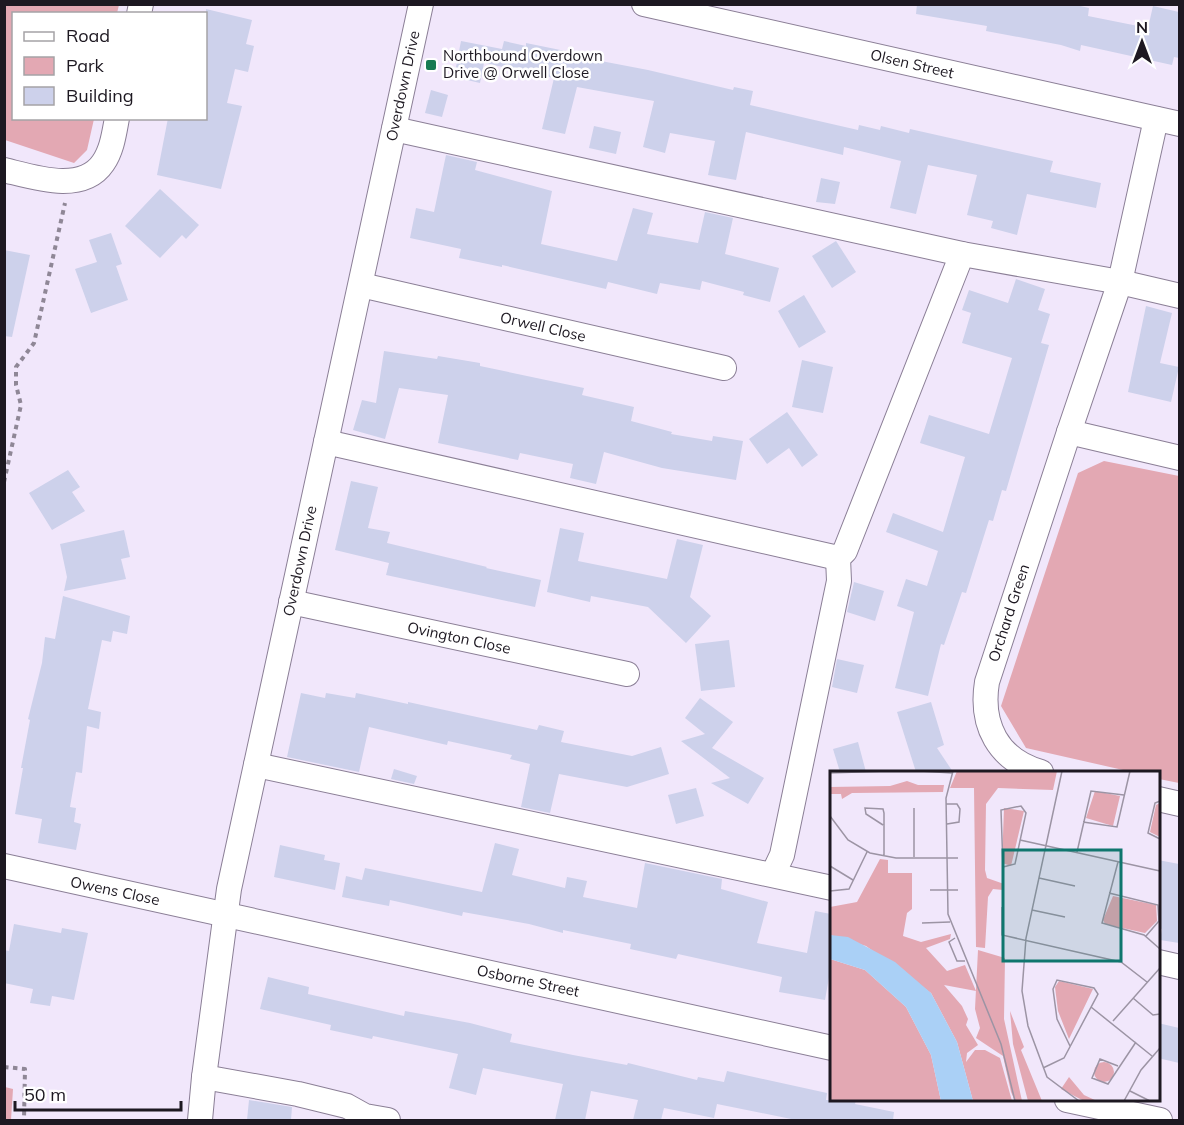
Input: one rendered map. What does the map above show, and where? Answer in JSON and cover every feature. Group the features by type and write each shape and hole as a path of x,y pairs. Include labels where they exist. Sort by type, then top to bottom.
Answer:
{"street":[{"name":"Overdown Drive","path":"200,1120 225,915 421,4"},
{"name":"Olsen Street","path":"644,4 741,15 1179,124"},
{"name":"Orchard Green","path":"1037,771 1028,769 1013,759 992,735 987,721 984,697 991,668 1120,282 1156,118"},
{"path":"4,170 61,182 93,172 101,166 113,141 117,120"},
{"path":"394,129 962,254 1120,282 1179,296"},
{"path":"773,874 782,855 839,581 838,558 845,551 962,254"},
{"name":"Orwell Close","path":"361,285 724,368"},
{"path":"1069,432 1179,458"},
{"path":"326,442 838,558"},
{"name":"Ovington Close","path":"291,602 627,674"},
{"path":"256,765 830,888"},
{"path":"1160,799 1179,804"},
{"name":"Owens Close","path":"4,866 225,915"},
{"name":"Osborne Street","path":"225,915 830,1048"},
{"path":"1160,962 1179,967"},
{"path":"204,1077 307,1096 346,1106 372,1119"},
{"path":"1072,1101 1160,1120"}],"path":[{"path":"4,482 21,405 15,385 16,366 34,343 70,181"},
{"path":"4,1067 25,1069 24,1120"}],"green space":[{"path":"5,4 119,5 117,12 12,12 12,120 94,120 87,150 74,163 5,140"},
{"path":"1104,461 1179,476 1179,783 1160,779 1160,771 1128,771 1026,748 1001,706 1078,473"},
{"path":"5,1087 13,1089 11,1120 5,1120"}],"building":[{"path":"917,4 1072,4 1089,8 1088,16 1148,28 1153,6 1179,12 1179,58 1174,57 1172,65 1081,45 1080,51 1061,45 986,31 987,26 916,14"},
{"path":"206,9 252,20 246,44 254,46 248,72 235,69 227,103 242,106 221,189 157,175 168,120 207,120"},
{"path":"461,41 502,49 504,41 526,46 526,43 733,90 734,87 753,91 750,105 858,130 859,125 880,130 881,126 909,133 910,129 1053,161 1050,172 1101,183 1096,208 1027,194 1017,235 991,228 993,221 967,215 977,175 928,165 916,214 890,208 901,161 844,147 843,155 746,132 736,180 708,175 715,141 670,133 665,153 643,147 654,101 577,87 565,134 542,129 554,78 484,63 480,83 454,77"},
{"path":"431,90 448,95 442,117 425,113"},
{"path":"594,126 621,132 616,154 589,148"},
{"path":"446,155 477,162 475,170 552,191 541,244 617,261 633,208 653,213 647,234 698,243 705,212 733,218 725,254 779,268 770,302 743,295 744,292 702,281 700,290 660,283 657,294 608,282 606,289 502,265 502,267 459,258 461,249 410,238 416,208 434,212"},
{"path":"821,178 840,182 835,204 816,202"},
{"path":"160,189 199,225 186,239 182,235 160,258 125,226"},
{"path":"111,233 122,264 116,266 128,300 91,313 75,269 97,262 89,240"},
{"path":"836,241 856,272 832,288 812,256"},
{"path":"4,250 30,255 12,337 4,336"},
{"path":"1016,279 1045,289 1038,310 1050,314 1041,343 1049,345 1006,491 1002,490 993,521 989,520 966,593 962,592 944,645 941,644 928,696 895,688 914,612 897,606 906,579 927,586 938,551 886,532 893,513 943,532 965,457 920,443 929,415 989,434 1012,358 962,343 971,313 962,310 969,290 1008,303"},
{"path":"804,295 826,332 799,348 778,311"},
{"path":"1146,306 1172,313 1160,363 1179,367 1171,402 1128,392"},
{"path":"384,351 480,363 480,366 584,388 582,395 634,407 631,421 672,432 671,434 712,441 713,436 743,441 736,480 662,468 604,452 596,484 570,478 573,464 520,453 518,460 438,443 448,395 399,388 385,439 353,430 362,400 376,403"},
{"path":"802,360 833,367 823,413 792,407"},
{"path":"787,412 818,455 802,467 789,448 767,464 749,439"},
{"path":"68,470 80,487 72,492 85,511 52,530 29,493"},
{"path":"351,481 378,487 368,528 390,532 387,543 541,580 535,607 386,575 389,563 335,550"},
{"path":"560,528 584,533 578,561 667,579 677,539 703,545 690,597 711,616 686,643 648,607 591,596 590,602 547,592"},
{"path":"124,530 130,557 121,559 126,579 64,591 67,577 60,544"},
{"path":"854,582 884,591 875,621 847,612"},
{"path":"63,596 130,616 127,634 113,631 111,642 102,640 88,709 101,712 99,729 87,726 82,773 76,772 70,807 76,808 74,822 81,824 76,850 38,843 42,819 15,814 30,720 28,719 42,663 45,637 55,639"},
{"path":"729,640 735,687 701,691 695,644"},
{"path":"837,659 864,665 857,693 832,687"},
{"path":"301,693 325,698 326,693 355,698 356,693 537,730 539,725 564,731 561,742 632,756 661,747 669,774 627,787 559,774 550,813 521,807 530,764 510,759 512,755 448,741 447,745 369,727 359,772 287,757"},
{"path":"700,698 733,722 712,748 764,778 748,804 711,783 730,778 681,741 705,734 685,718"},
{"path":"931,702 944,745 937,748 952,771 916,771 897,712"},
{"path":"858,742 866,771 840,771 833,749"},
{"path":"394,769 417,776 414,784 391,779"},
{"path":"696,788 704,816 676,824 668,795"},
{"path":"495,843 519,849 512,875 565,888 567,877 587,881 583,897 637,908 645,863 722,879 721,889 768,902 757,943 807,953 815,911 830,914 830,972 825,1000 779,992 782,977 678,954 676,959 630,949 631,944 563,930 563,933 529,924 463,912 462,916 390,900 389,906 342,897 346,876 362,880 365,868 482,892"},
{"path":"280,845 325,855 324,860 340,863 335,890 274,877"},
{"path":"1160,860 1179,864 1179,943 1160,940 1162,929 1160,928"},
{"path":"14,924 61,933 62,928 88,933 74,1000 52,996 50,1006 30,1003 33,989 4,983 4,950 9,951"},
{"path":"268,977 309,987 308,994 404,1016 405,1011 470,1023 512,1034 510,1042 627,1065 628,1063 697,1080 698,1077 724,1082 727,1071 827,1093 826,1100 856,1101 855,1104 894,1112 893,1120 796,1120 717,1104 714,1118 664,1108 661,1120 633,1120 638,1100 591,1091 585,1120 555,1120 563,1084 483,1068 476,1095 449,1088 458,1054 373,1036 372,1039 330,1030 331,1025 260,1009"},
{"path":"1160,1023 1179,1028 1179,1063 1160,1058"},
{"path":"249,1100 292,1107 291,1120 247,1120"}],"place":[{"name":"Northbound Overdown Drive @ Orwell Close","path":"431,65"}]}
